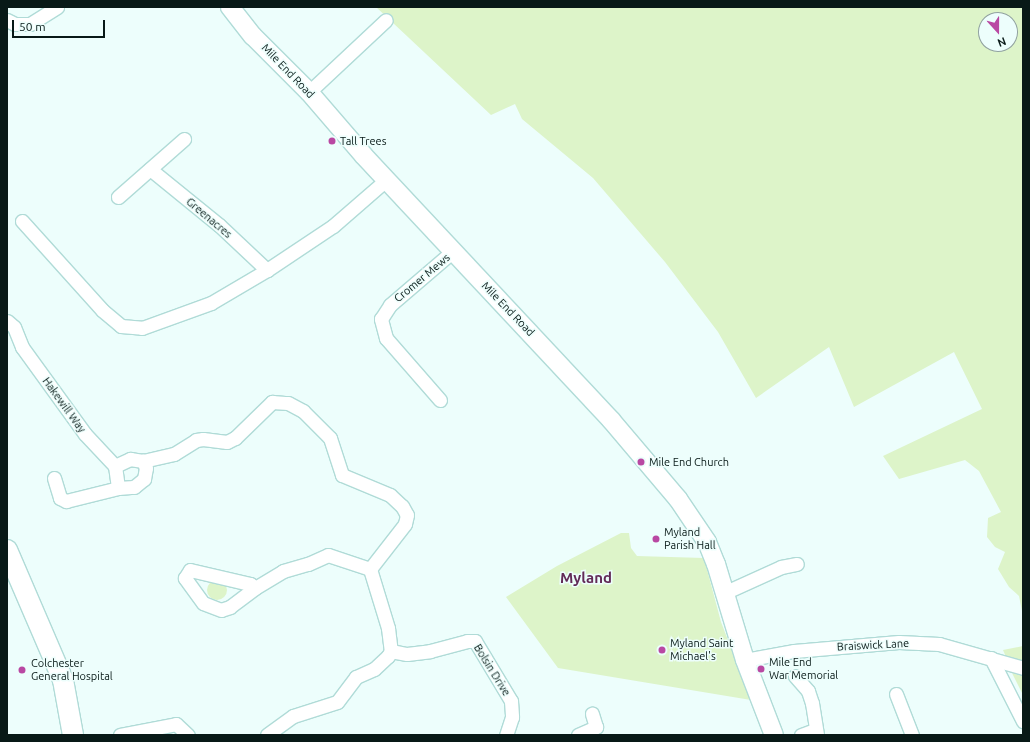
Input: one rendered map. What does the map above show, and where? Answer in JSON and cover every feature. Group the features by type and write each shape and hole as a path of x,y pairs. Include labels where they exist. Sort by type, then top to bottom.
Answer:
{"main road":[{"path":"7,550 63,680 73,735"}],"street":[{"path":"7,20 15,24 30,24 57,7"},
{"name":"Mile End Road","path":"230,7 253,36 309,92 386,180 538,340 658,473 707,542 726,592 741,640 745,660 774,735"},
{"path":"309,92 386,20"},
{"path":"118,197 184,139"},
{"name":"Greenacres","path":"150,169 219,225 267,270"},
{"path":"22,221 102,310 121,326 142,328 167,321 211,303 267,270 334,226 386,180"},
{"name":"Cromer Mews","path":"440,400 386,338 381,319 390,305 453,251"},
{"name":"Hakewill Way","path":"7,321 14,327 22,347 85,434 115,466"},
{"path":"118,488 115,466 130,459 143,461 174,454 196,440 203,439 227,442 272,402 288,403 303,411 330,438 342,475 390,495 402,506 406,515 405,524 370,569"},
{"path":"54,478 60,498 66,501 118,488 134,487 144,479 146,468 143,461"},
{"path":"255,588 250,584 190,570 185,578 203,602 221,610 230,607 255,588 283,571 308,564 328,555 370,569"},
{"path":"726,592 781,567 797,564"},
{"path":"267,735 293,716 337,702 356,677 374,669 388,656 391,651 388,628 370,569"},
{"name":"Bolsin Drive","path":"391,651 407,654 430,651 467,640 475,641 511,701 512,717 506,735"},
{"name":"Braiswick Lane","path":"745,660 794,651 899,642 939,644 1023,668"},
{"path":"991,658 1023,721"},
{"path":"795,676 808,691 812,703 816,732 801,735"},
{"path":"896,694 912,735"},
{"path":"578,735 597,731 592,714"},
{"path":"120,735 176,724 188,735"}],"green space":[{"path":"376,7 1023,7 1023,616 1019,596 1009,587 998,569 1005,552 995,547 987,537 988,518 1001,512 979,471 965,460 899,479 883,456 982,409 954,352 854,407 829,347 756,398 718,332 665,262 593,178 522,119 515,104 491,115"},
{"path":"621,533 629,533 631,548 637,556 704,558 721,622 751,700 558,668 506,597 557,566"},
{"path":"213,580 221,580 227,586 227,594 221,600 213,600 207,594 207,586"},
{"path":"1023,646 1023,662 1006,657 1003,650"},
{"path":"1012,673 1023,676 1023,695"}],"place":[{"name":"Tall Trees","path":"332,141"},
{"name":"Mile End Church","path":"641,462"},
{"name":"Myland Parish Hall","path":"656,539"},
{"name":"Myland Saint Michael's","path":"662,650"},
{"name":"Mile End War Memorial","path":"761,669"},
{"name":"Colchester General Hospital","path":"22,670"}],"district":[{"name":"Myland","path":"586,578"}]}
